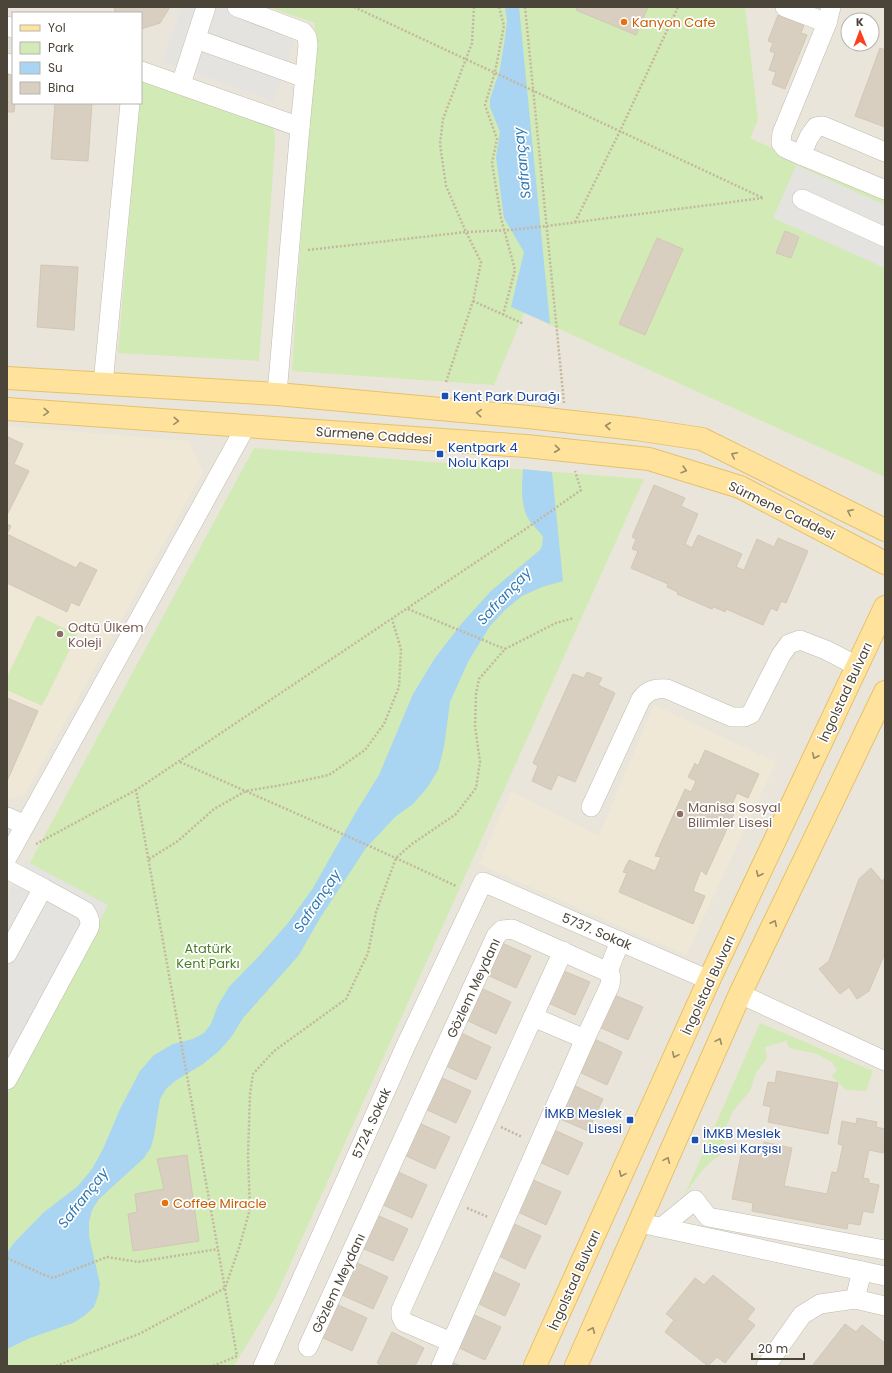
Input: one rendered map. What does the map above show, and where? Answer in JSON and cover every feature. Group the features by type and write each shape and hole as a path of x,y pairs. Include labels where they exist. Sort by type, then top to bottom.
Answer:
{"main road":[{"path":"7,378 277,394 528,417 636,429 702,440 885,530"},
{"path":"240,393 242,426"},
{"name":"Sürmene Caddesi","path":"7,409 526,446 649,459 740,487 885,563"},
{"path":"526,446 528,417"},
{"name":"İngolstad Bulvarı","path":"536,1366 709,980 885,607"},
{"path":"576,1366 740,994 885,692"}],"street":[{"path":"181,84 206,7"},
{"path":"237,7 303,32 307,37 308,45 277,394"},
{"path":"785,7 829,15 782,133 781,143 785,148 885,190"},
{"path":"196,39 305,78"},
{"path":"142,71 300,127"},
{"path":"103,384 130,104"},
{"path":"801,155 809,137 816,127 823,126 885,152"},
{"path":"802,199 885,237"},
{"path":"7,858 242,426"},
{"path":"591,808 641,699 646,693 656,688 667,689 732,717 744,718 751,714 781,655 790,644 800,640 826,650 857,666"},
{"path":"7,817 25,825"},
{"path":"7,869 85,911 91,922 7,1080"},
{"name":"5737. Sokak","path":"484,882 709,980"},
{"name":"5724. Sokak","path":"263,1366 406,1045 484,882"},
{"path":"7,954 42,888"},
{"name":"Gözlem Meydanı","path":"308,1347 496,936 502,930 512,929 608,972"},
{"path":"441,1366 538,1144 610,985 611,978 608,972 620,941"},
{"path":"451,1342 404,1322 400,1310 563,952"},
{"path":"740,994 885,1061"},
{"path":"533,1017 585,1039"},
{"path":"662,1227 695,1200 708,1217 885,1250"},
{"path":"640,1222 885,1276"},
{"path":"855,1299 862,1271"},
{"path":"766,1366 802,1314 820,1304 855,1299 885,1306"}],"path":[{"path":"305,250 466,232 510,230 763,198 354,7"},
{"path":"446,382 473,300 481,262 446,186 440,144 443,119 467,60 472,43 474,7"},
{"path":"500,7 504,26 495,72 485,105 497,139 492,163 504,230 515,270 503,315"},
{"path":"526,7 545,226 566,422"},
{"path":"575,222 678,7"},
{"path":"473,300 524,324"},
{"path":"34,845 136,790 407,609 581,490 569,450"},
{"path":"407,609 505,649"},
{"path":"56,1366 139,1334 225,1288 239,1248 250,1209 248,1156 249,1102 253,1074 274,1051 346,999 368,953 376,912 396,858 412,844 456,814 476,788 480,762 475,726 476,694 479,679 505,649 556,623 574,618"},
{"path":"149,859 178,841 214,809 246,791 282,786 328,775 365,750 384,724 399,687 401,649 392,619"},
{"path":"180,761 456,886"},
{"path":"136,790 237,1356 213,1366"},
{"path":"486,1121 538,1144"},
{"path":"450,1200 503,1224"},
{"path":"7,1258 53,1278 108,1257 138,1262 218,1250"}],"shaded area":[{"path":"7,7 885,7 885,1366 7,1366"},
{"path":"182,7 265,7 263,10 301,24 273,101 162,61"},
{"path":"796,165 885,205 885,268 773,218"},
{"name":"Odtü Ülkem Koleji","path":"7,426 189,441 203,472 24,796 7,799"},
{"name":"Manisa Sosyal Bilimler Lisesi","path":"654,705 776,762 686,955 479,864 511,791 599,836"},
{"path":"26,861 108,905 7,1095 7,896"}],"green space":[{"path":"745,7 758,120 750,138 885,200 885,477 524,313 494,385 292,371 315,23 271,8"},
{"path":"148,75 274,128 275,145 259,361 118,353 139,104 142,104 142,81"},
{"name":"Atatürk Kent Parkı","path":"254,448 644,479 275,1298 234,1366 7,1366 7,905"},
{"path":"37,615 77,635 42,706 7,690 7,677"},
{"path":"760,1023 873,1071 866,1091 846,1090 832,1076 837,1070 832,1062 817,1054 789,1048 786,1041 765,1047 767,1058 756,1073 750,1091 733,1111 726,1127 722,1154 706,1167 685,1194"}],"water":[{"name":"Safrançay","path":"505,7 519,7 550,324 511,307 524,252 504,218 496,157 500,132 490,107 490,99 500,69 505,38 507,21"},
{"name":"Safrançay","path":"523,469 552,472 563,581 542,587 522,596 505,610 490,626 468,662 450,702 444,747 438,770 427,788 413,804 395,817 366,848 320,918 299,955 243,1018 232,1036 219,1051 203,1064 175,1081 166,1089 160,1099 151,1147 144,1158 99,1199 92,1210 89,1222 89,1236 100,1284 94,1307 73,1323 30,1338 7,1349 7,1253 13,1244 43,1213 78,1186 92,1169 103,1149 120,1109 140,1071 154,1055 173,1044 193,1039 204,1033 211,1024 218,1005 229,987 288,923 313,888 379,775 413,694 435,658 462,623 491,591 540,550 543,537 529,520 524,508 522,495"}],"building":[{"path":"114,7 170,7 160,23 142,29 142,12 115,12"},
{"name":"Kanyon Cafe","path":"577,7 648,7 636,35 576,10"},
{"path":"778,15 804,25 801,33 807,35 785,89 772,84 776,72 769,70 775,53 770,51 773,43 768,41"},
{"path":"880,48 885,50 885,127 855,116 879,52 880,52"},
{"path":"7,74 12,75 12,104 15,104 14,112 7,112"},
{"path":"55,104 92,104 88,161 51,159"},
{"path":"785,231 799,237 791,258 776,253"},
{"path":"657,238 683,249 645,335 619,324"},
{"path":"41,265 78,267 74,330 37,327"},
{"path":"8,437 23,444 14,464 29,471 7,515 7,440"},
{"path":"654,485 685,498 681,506 698,514 685,544 692,548 698,535 742,554 736,567 744,570 757,539 774,547 778,538 808,551 786,603 781,601 777,611 771,608 763,625 726,609 725,612 714,607 712,609 677,594 678,592 667,587 668,584 631,568 638,551 632,549 636,539 632,537"},
{"path":"7,524 11,526 7,534"},
{"path":"7,534 76,568 80,562 97,570 79,606 71,602 67,612 7,583"},
{"path":"587,672 602,678 598,685 615,693 575,782 558,775 551,790 532,781 538,766 533,763 573,674 584,678"},
{"path":"7,698 38,711 8,779 7,779"},
{"path":"705,750 759,774 748,798 737,793 730,809 735,811 706,875 701,870 693,891 705,896 693,924 619,892 627,873 623,872 629,860 655,871 661,857 655,856 685,789 691,792 696,781 688,777 695,763 698,766"},
{"path":"871,868 882,881 885,878 885,953 869,991 857,999 849,987 840,994 819,969 829,961 859,879"},
{"path":"500,942 531,956 516,988 485,974"},
{"path":"559,969 590,982 575,1015 544,1001"},
{"path":"481,988 511,1002 496,1034 466,1020"},
{"path":"612,994 643,1007 628,1040 597,1026"},
{"path":"461,1033 491,1047 476,1080 446,1066"},
{"path":"592,1038 622,1052 607,1085 577,1071"},
{"path":"777,1071 838,1083 828,1134 768,1122 771,1107 763,1105 768,1082 775,1083"},
{"path":"440,1077 471,1091 456,1123 425,1109"},
{"path":"573,1085 603,1099 588,1131 558,1118"},
{"path":"857,1118 877,1122 876,1127 885,1129 883,1153 869,1150 863,1178 869,1179 869,1183 879,1185 873,1213 863,1211 860,1225 848,1223 847,1229 752,1211 753,1203 732,1199 742,1150 762,1154 764,1142 792,1148 784,1186 827,1194 832,1172 837,1173 843,1145 838,1144 842,1121 856,1124"},
{"path":"419,1123 450,1137 435,1169 404,1155"},
{"path":"552,1129 583,1143 568,1175 537,1161"},
{"name":"Coffee Miracle","path":"187,1155 199,1241 133,1251 128,1214 137,1212 135,1194 164,1189 157,1159"},
{"path":"396,1171 427,1185 412,1218 381,1204"},
{"path":"531,1179 561,1192 546,1225 516,1211"},
{"path":"377,1215 408,1229 393,1261 362,1248"},
{"path":"510,1222 541,1236 525,1269 495,1254"},
{"path":"357,1263 388,1277 373,1309 342,1295"},
{"path":"490,1270 520,1284 505,1316 475,1302"},
{"path":"713,1275 755,1309 747,1319 755,1325 725,1363 717,1357 708,1366 665,1332 674,1320 666,1314 695,1278 704,1285"},
{"path":"336,1304 367,1318 352,1351 321,1337"},
{"path":"470,1313 501,1327 485,1360 455,1346"},
{"path":"845,1324 856,1332 862,1325 885,1343 885,1366 812,1366"},
{"path":"392,1332 424,1348 415,1366 384,1366 377,1363"},
{"path":"447,1360 461,1366 444,1366"}],"place":[{"name":"Kanyon Cafe","path":"624,22"},
{"name":"Kent Park Durağı","path":"445,396"},
{"name":"Kentpark 4 Nolu Kapı","path":"440,454"},
{"name":"Odtü Ülkem Koleji","path":"60,634"},
{"name":"Manisa Sosyal Bilimler Lisesi","path":"680,814"},
{"name":"İMKB Meslek Lisesi","path":"630,1120"},
{"name":"İMKB Meslek Lisesi Karşısı","path":"695,1140"},
{"name":"Coffee Miracle","path":"165,1203"}]}
